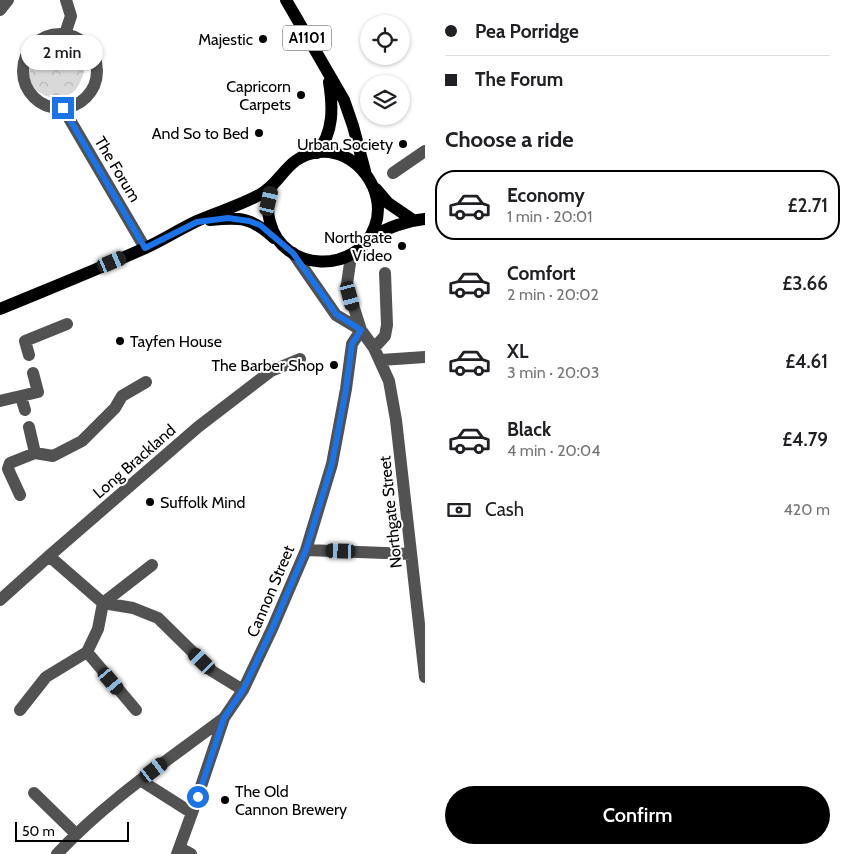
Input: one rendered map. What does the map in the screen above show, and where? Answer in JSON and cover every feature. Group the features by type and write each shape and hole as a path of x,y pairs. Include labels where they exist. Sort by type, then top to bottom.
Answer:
{"main road":[{"name":"A1101","path":"286,0 344,100 354,126 365,173"},
{"name":"A1101","path":"317,152 324,144 332,123 332,98 329,76"},
{"path":"0,309 145,248 197,222 261,195 286,168 303,157 317,152 340,154 355,162 388,203 419,219"},
{"path":"272,185 268,214 270,224 280,242"},
{"path":"197,222 228,218 249,221 260,225 293,253 307,260 336,261 351,256 363,246 376,226 378,206 374,187"},
{"path":"369,238 392,226 419,219"}],"street":[{"path":"0,10 8,0"},
{"path":"65,34 71,16 66,0"},
{"path":"65,34 83,42 91,51 96,63 97,74 89,94 79,103 63,108 50,106 38,101 30,94 23,76 26,55 34,44 44,37 65,34"},
{"name":"The Forum","path":"63,108 145,248"},
{"path":"393,172 425,151"},
{"name":"Northgate Street","path":"293,253 336,314 361,330"},
{"name":"Northgate Street","path":"351,256 347,284 361,330 381,360 389,382 396,420 411,554 422,618 425,677"},
{"path":"374,348 385,336 387,325 385,273"},
{"path":"29,355 26,341 67,324"},
{"name":"Cannon Street","path":"182,852 192,813 224,718 243,690 306,550 332,464 352,344 361,330"},
{"path":"381,360 425,357"},
{"name":"Long Brackland","path":"0,600 198,427 271,371 300,359"},
{"path":"0,401 38,392 33,373"},
{"path":"20,495 8,469 10,463 35,453 53,456 82,440 115,408 122,396 146,382"},
{"path":"21,397 24,410"},
{"path":"29,427 35,453"},
{"path":"306,550 411,554"},
{"path":"49,556 103,602 133,608 158,618 212,671 243,690"},
{"path":"20,710 46,677 87,652 98,629 103,602 152,565"},
{"path":"87,652 136,710"},
{"path":"57,854 76,834 140,780 224,718"},
{"path":"140,780 192,813"},
{"path":"34,793 76,834"}],"green space":[{"path":"60,45 76,52 84,72 80,83 70,94 56,98 48,97 41,94 31,83 29,73 32,59 43,51"}],"place":[{"name":"Majestic","path":"263,39"},
{"name":"Capricorn Carpets","path":"301,95"},
{"name":"And So to Bed","path":"259,133"},
{"name":"Urban Society","path":"403,144"},
{"name":"Northgate Video","path":"402,246"},
{"name":"Tayfen House","path":"120,341"},
{"name":"The Barber Shop","path":"334,365"},
{"name":"Suffolk Mind","path":"150,502"},
{"name":"The Old Cannon Brewery","path":"225,800"}],"route":[{"path":"63,108 145,248 197,222 228,218 249,221 260,225 293,253 336,314 361,330 352,344 332,464 306,550 243,690 224,718 198,797"}]}
